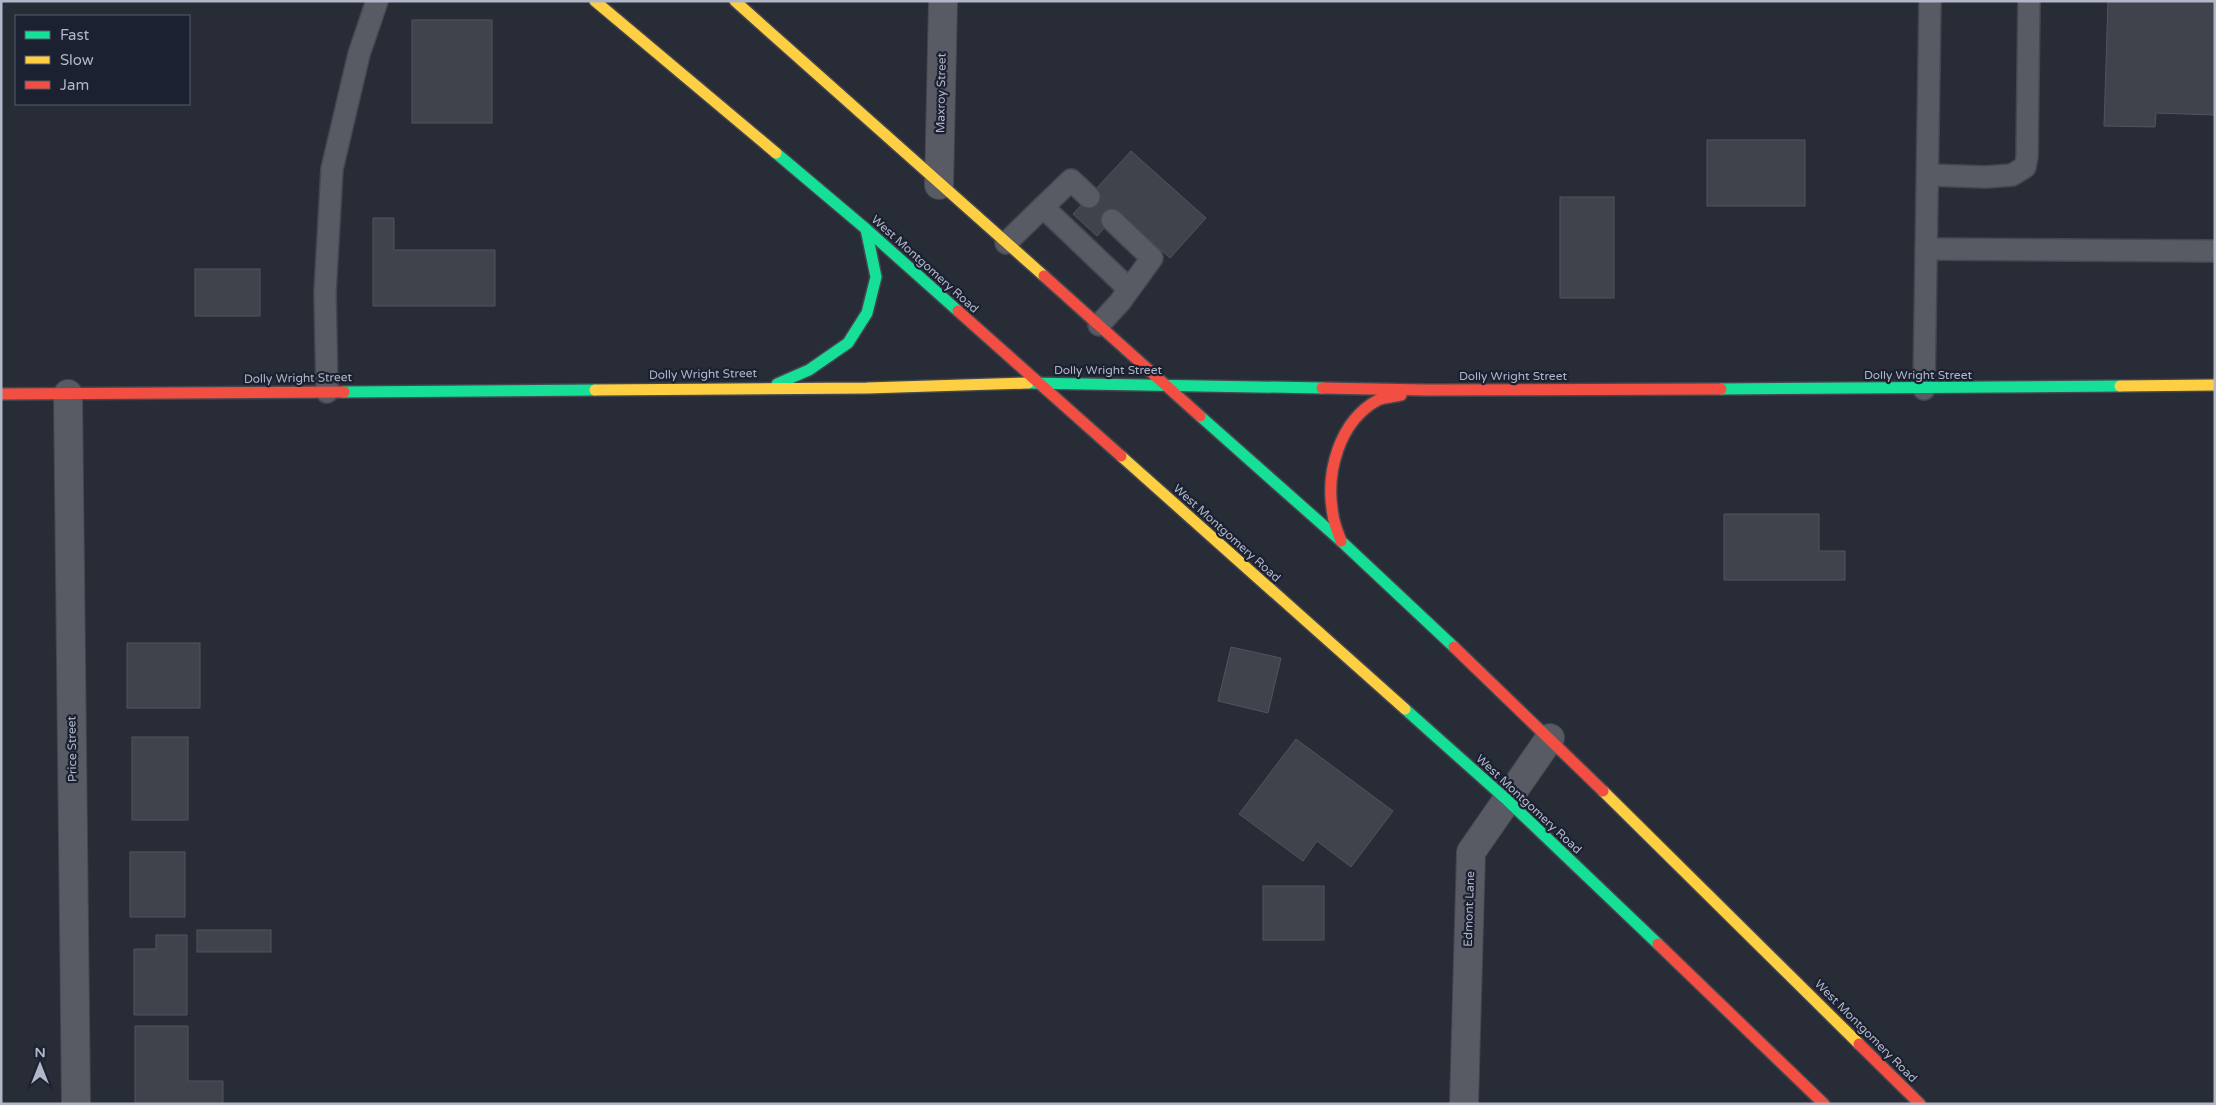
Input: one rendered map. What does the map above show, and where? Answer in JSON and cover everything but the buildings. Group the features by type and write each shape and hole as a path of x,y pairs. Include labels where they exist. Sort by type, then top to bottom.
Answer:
{"main road":[{"name":"West Montgomery Road","path":"596,1 866,230 1507,800 1824,1104"},
{"name":"West Montgomery Road","path":"735,1 939,185 1166,384 1341,541 1550,738 1920,1104"},
{"path":"768,388 809,370 848,343 867,313 876,277 866,230"},
{"name":"Dolly Wright Street","path":"1,394 867,388 1039,383 1424,390 1924,389 2215,385"},
{"path":"1341,541 1332,509 1333,468 1340,439 1359,412 1379,400 1424,390"}],"street":[{"name":"Maxroy Street","path":"939,185 943,1"},
{"name":"Price Street","path":"68,394 76,1104"},
{"name":"Edmont Lane","path":"1464,1104 1471,852 1550,738"}],"lane":[{"path":"327,392 325,292 332,169 359,54 376,1"},
{"path":"1924,389 1930,1"},
{"path":"1928,175 2012,176 2025,167 2029,1"},
{"path":"1006,243 1071,180 1089,197"},
{"path":"1044,207 1129,289"},
{"path":"1099,325 1152,258 1112,220"},
{"path":"1926,249 2215,251"}],"traffic: fast":[{"path":"776,153 866,229 958,311"},
{"path":"777,384 809,370 848,343 867,313 876,277 866,229"},
{"path":"1028,383 1322,388"},
{"path":"1721,389 2120,386"},
{"path":"344,392 595,390"},
{"path":"1200,416 1341,541 1454,647"},
{"path":"1405,709 1507,800 1658,944"}],"traffic: slow":[{"path":"595,1 776,153"},
{"path":"735,1 1044,276"},
{"path":"595,390 867,388 1028,383"},
{"path":"2120,386 2215,385"},
{"path":"1121,456 1405,709"},
{"path":"1603,791 1859,1044"}],"traffic: jam":[{"path":"1044,276 1200,416"},
{"path":"958,311 1121,456"},
{"path":"1322,388 1425,390 1721,389"},
{"path":"1,394 344,392"},
{"path":"1341,541 1334,522 1331,499 1333,466 1338,450 1353,421 1365,409 1378,400 1401,395"},
{"path":"1454,647 1603,791"},
{"path":"1658,944 1824,1104"},
{"path":"1859,1044 1920,1104"}]}
